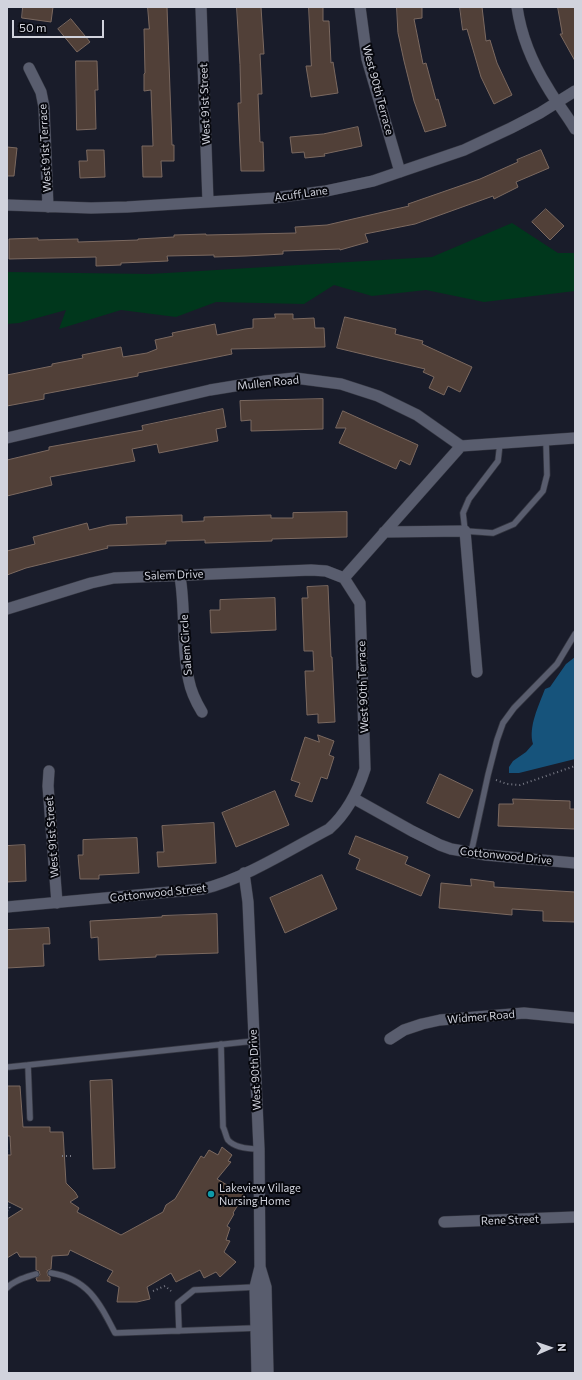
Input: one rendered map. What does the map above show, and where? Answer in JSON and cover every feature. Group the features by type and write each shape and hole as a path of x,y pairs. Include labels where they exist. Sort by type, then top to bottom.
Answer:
{"street":[{"name":"West 91st Street","path":"201,7 208,202"},
{"name":"West 90th Terrace","path":"360,7 368,59 400,172"},
{"path":"518,7 532,58 548,88 575,129"},
{"name":"West 91st Terrace","path":"29,68 40,92 44,107 48,207"},
{"name":"Acuff Lane","path":"7,205 48,207 127,207 273,198 326,191 400,172 464,150 540,113 575,91"},
{"name":"Mullen Road","path":"7,438 210,390 265,381 295,378 341,384 378,396 417,415 461,446"},
{"path":"344,578 461,446 575,438"},
{"path":"384,532 465,531 477,672"},
{"name":"Salem Drive","path":"7,609 91,583 114,578 311,570 326,571 344,578"},
{"name":"Salem Circle","path":"180,576 183,596 188,680 194,698 202,712"},
{"name":"West 90th Terrace","path":"344,578 360,603 361,616 365,769 361,782 353,798"},
{"name":"West 91st Street","path":"49,771 48,786 57,903"},
{"name":"Cottonwood Drive","path":"353,798 440,845 451,849 471,853 575,863"},
{"name":"Cottonwood Street","path":"7,907 203,889 217,886 329,829 338,820 353,798"},
{"name":"West 90th Drive","path":"244,873 248,902 259,1149 260,1287 262,1328 268,1373"},
{"name":"Widmer Road","path":"390,1039 404,1030 440,1020 524,1013 575,1018"},
{"name":"Rene Street","path":"444,1222 575,1217"},
{"name":"West 90th Drive","path":"257,1373 262,1328"}],"lane":[{"path":"500,443 498,461 468,499 463,513 465,531 493,533 514,524 543,491 547,475 546,440"},
{"path":"471,853 488,775 503,723 514,708 557,664 575,634"},
{"path":"9,1067 254,1041"},
{"path":"220,1044 223,1127 228,1140 236,1145 247,1149 259,1149"},
{"path":"28,1065 30,1118"},
{"path":"51,1272 69,1277 84,1286 99,1303 115,1333 262,1328"},
{"path":"7,1288 24,1278 36,1274"},
{"path":"179,1331 178,1303 194,1290 260,1287"}],"path":[{"path":"488,775 495,780 506,784 520,785 575,766"},
{"path":"7,1149 8,1153"},
{"path":"62,1156 73,1156"},
{"path":"7,1204 10,1208 7,1211"},
{"path":"153,1291 165,1286 171,1291"}],"green space":[{"path":"512,223 558,253 575,253 575,291 484,302 426,290 372,296 334,285 304,304 216,302 176,317 121,310 59,329 66,310 19,323 7,324 7,272 150,274 432,257"}],"water":[{"path":"575,657 575,759 519,773 509,773 509,767 513,761 526,752 533,744 533,723 545,689 550,687 566,664"}],"building":[{"path":"23,7 53,7 51,22 22,18"},
{"path":"148,7 167,7 172,145 174,145 174,161 161,161 162,177 143,177 142,146 153,146 151,90 144,91 144,29 149,29"},
{"path":"237,7 261,7 264,54 260,54 262,94 258,94 260,142 263,142 264,171 241,171 238,103 241,103"},
{"path":"309,7 323,7 323,21 329,21 331,63 333,62 338,93 311,97 306,66 311,66"},
{"path":"397,7 422,7 422,18 414,19 423,64 426,63 436,100 438,99 446,126 425,132 414,101 404,61 398,33"},
{"path":"460,7 482,7 486,41 490,40 497,63 512,95 494,104 481,77 467,29 463,30"},
{"path":"558,7 575,7 575,61 560,34 562,34"},
{"path":"71,19 90,42 77,52 58,29"},
{"path":"76,61 97,61 98,90 95,90 96,129 77,130"},
{"path":"358,127 362,146 324,154 325,156 305,158 304,152 292,153 290,137 323,134"},
{"path":"7,147 17,148 14,176 7,176"},
{"path":"87,150 104,150 105,177 80,178 79,161 87,161"},
{"path":"541,150 549,168 516,182 518,187 494,199 493,196 415,224 365,234 368,242 340,250 283,251 283,254 246,256 167,256 168,261 121,263 121,265 96,266 96,257 9,259 9,239 78,239 78,242 138,240 174,237 174,235 296,233 295,227 327,225 409,206 408,204 480,179 518,162 517,160"},
{"path":"546,209 564,226 550,240 532,222"},
{"path":"275,314 293,314 293,319 314,318 315,328 324,328 325,347 231,349 232,354 138,373 138,376 44,394 44,399 7,406 7,375 52,366 52,364 83,358 82,355 121,347 123,357 147,353 157,349 155,340 173,336 172,333 215,324 217,335 253,328 253,319 275,318"},
{"path":"345,317 396,329 395,334 423,341 422,344 472,367 460,392 448,386 444,395 429,388 434,377 423,372 425,369 337,348"},
{"path":"323,399 323,429 251,431 251,420 241,421 240,401"},
{"path":"223,409 226,427 216,429 218,441 159,453 157,444 132,449 135,461 50,477 52,485 7,496 7,460 49,450 49,447 143,430 142,426"},
{"path":"343,411 418,445 410,465 400,460 396,469 339,443 346,428 336,428"},
{"path":"347,512 347,537 205,543 205,540 166,541 166,544 107,546 108,548 26,568 7,575 7,551 35,544 33,537 87,523 89,530 110,525 127,524 126,517 182,515 182,522 204,521 204,517 271,515 271,518 293,518 293,513"},
{"path":"328,586 335,722 318,723 318,714 307,715 305,671 314,671 313,651 304,651 302,598 308,598 307,587"},
{"path":"275,598 276,630 211,633 210,610 220,610 220,600"},
{"path":"318,735 334,741 329,755 334,757 327,779 321,777 312,802 295,796 300,783 291,780 305,737 319,742"},
{"path":"440,774 473,790 459,818 427,803"},
{"path":"275,791 289,825 236,847 222,813"},
{"path":"513,799 570,801 570,809 575,809 575,829 498,826 499,804 513,804"},
{"path":"214,823 216,863 158,867 157,852 164,852 162,826"},
{"path":"356,836 408,857 405,864 430,875 421,896 356,869 360,859 349,854"},
{"path":"137,838 139,873 99,875 99,879 80,879 78,855 83,855 83,840"},
{"path":"25,845 26,881 7,882 7,846"},
{"path":"322,875 337,909 285,933 270,898"},
{"path":"471,879 494,882 494,887 575,892 575,922 543,921 543,911 512,909 512,915 439,908 441,883 471,886"},
{"path":"217,914 218,953 156,955 156,957 99,960 98,937 91,938 90,921"},
{"path":"49,928 50,944 43,944 44,966 7,968 7,930"},
{"path":"112,1080 115,1168 93,1169 90,1081"},
{"name":"Lakeview Village Nursing Home","path":"7,1086 20,1086 23,1127 50,1127 50,1132 63,1132 66,1183 78,1197 70,1202 79,1208 77,1212 121,1235 163,1212 166,1205 175,1199 201,1156 204,1158 209,1150 218,1155 222,1147 232,1155 228,1161 231,1162 217,1179 244,1195 227,1226 230,1228 226,1240 230,1241 224,1252 236,1262 220,1277 216,1272 204,1278 200,1270 176,1282 171,1273 147,1287 150,1299 137,1302 117,1302 119,1287 107,1281 113,1271 70,1250 68,1255 52,1256 51,1269 47,1272 48,1276 50,1277 50,1281 37,1281 36,1278 40,1275 39,1271 36,1270 36,1257 20,1257 17,1252 7,1258 7,1219 23,1209 7,1201 7,1155 11,1155 10,1136 7,1136"}],"place":[{"name":"Lakeview Village Nursing Home","path":"211,1194"}]}
